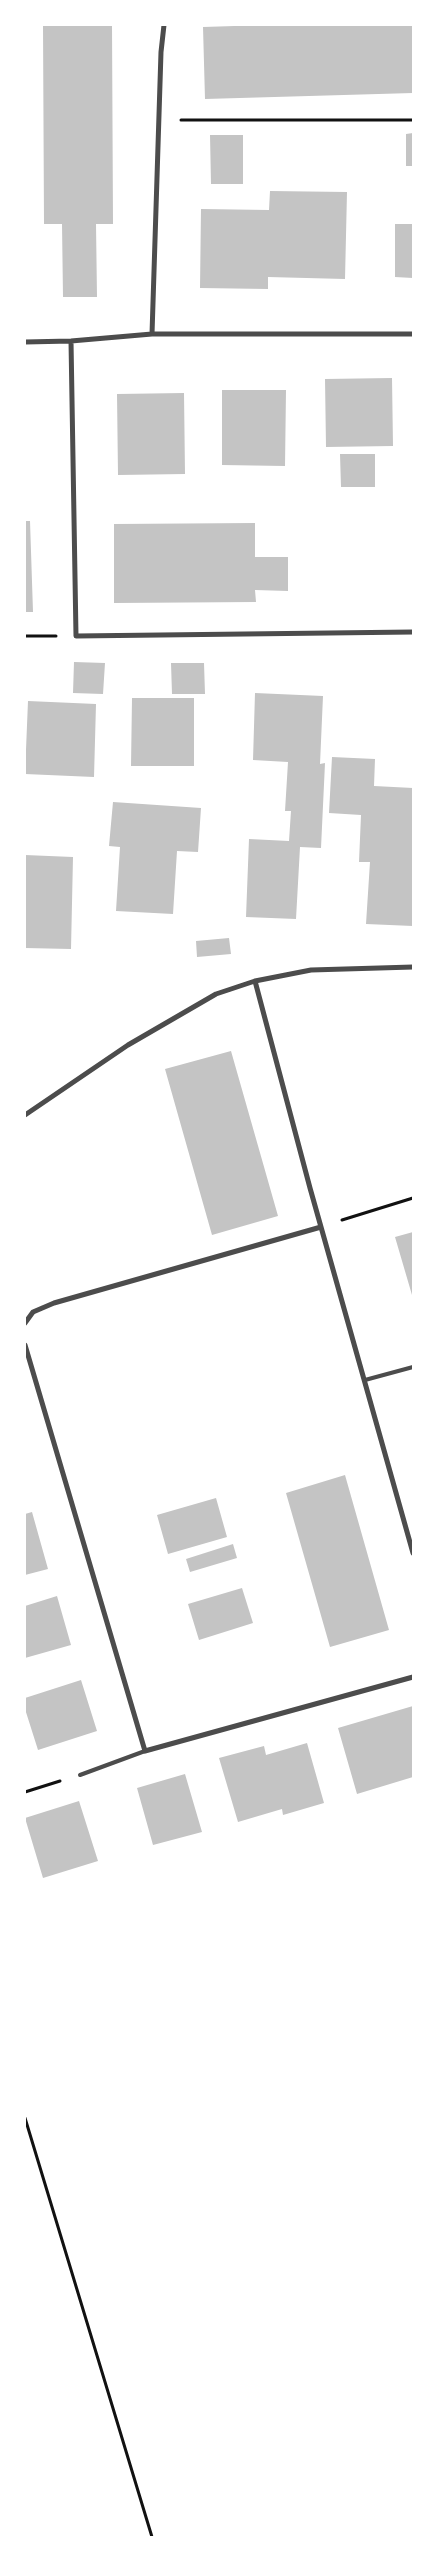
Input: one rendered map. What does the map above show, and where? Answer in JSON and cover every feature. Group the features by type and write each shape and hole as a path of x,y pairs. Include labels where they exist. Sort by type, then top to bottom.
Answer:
{"street":[{"path":"152,334 158,120 164,25"},
{"path":"25,342 72,341 152,334 413,334"},
{"path":"72,341 76,636 413,632"},
{"path":"25,1115 136,1040 216,994 255,981 311,970 413,967"},
{"path":"255,981 321,1227 366,1380 413,1553"},
{"path":"25,1324 33,1312 54,1303 321,1227"},
{"path":"25,1345 144,1751 413,1677"}],"lane":[{"path":"366,1380 413,1367"},
{"path":"80,1775 144,1751"}],"path":[{"path":"158,120 413,120"},
{"path":"25,636 76,636"},
{"path":"321,1227 413,1198"},
{"path":"25,1792 80,1775"},
{"path":"25,2118 152,2537"}],"building":[{"path":"43,25 112,25 113,224 96,224 97,297 63,297 62,224 44,224"},
{"path":"413,25 413,93 205,99 203,27"},
{"path":"413,133 413,166 406,166 406,134"},
{"path":"210,135 243,135 243,184 211,184"},
{"path":"270,191 347,192 345,279 268,277 268,289 200,288 201,209 269,210"},
{"path":"395,224 413,224 413,278 395,277"},
{"path":"392,378 393,446 326,447 325,379"},
{"path":"222,390 286,390 285,466 222,465"},
{"path":"184,393 185,474 118,475 117,394"},
{"path":"340,454 375,454 375,487 341,487"},
{"path":"25,521 30,521 33,612 25,612"},
{"path":"255,523 255,557 288,557 288,591 255,590 256,602 114,603 114,524"},
{"path":"74,662 105,663 103,694 73,693"},
{"path":"171,663 204,663 205,694 172,694"},
{"path":"255,693 323,696 320,764 325,763 321,848 300,847 296,919 246,917 249,839 289,841 291,811 285,811 288,762 253,760"},
{"path":"132,698 194,698 194,766 131,766"},
{"path":"28,701 96,704 94,777 25,774"},
{"path":"332,757 375,759 374,786 413,788 413,926 366,924 370,862 359,862 361,815 329,813"},
{"path":"113,802 201,808 198,852 177,851 173,914 116,911 120,847 109,846"},
{"path":"25,855 73,857 71,949 25,948"},
{"path":"229,938 231,954 197,957 196,941"},
{"path":"231,1051 278,1216 212,1235 165,1069"},
{"path":"413,1232 413,1295 412,1295 395,1237"},
{"path":"345,1475 389,1630 330,1647 286,1493"},
{"path":"216,1498 227,1537 168,1554 157,1515"},
{"path":"32,1512 48,1569 25,1575 25,1514"},
{"path":"233,1544 237,1558 190,1572 186,1559"},
{"path":"242,1588 253,1623 199,1640 188,1604"},
{"path":"57,1596 71,1645 25,1658 25,1606"},
{"path":"81,1680 97,1731 38,1750 25,1709 25,1698"},
{"path":"413,1706 413,1777 357,1794 338,1728"},
{"path":"307,1743 324,1803 283,1815 282,1809 238,1822 219,1758 264,1746 266,1755"},
{"path":"185,1774 202,1832 153,1845 137,1788"},
{"path":"79,1801 98,1861 43,1878 25,1818"}]}
